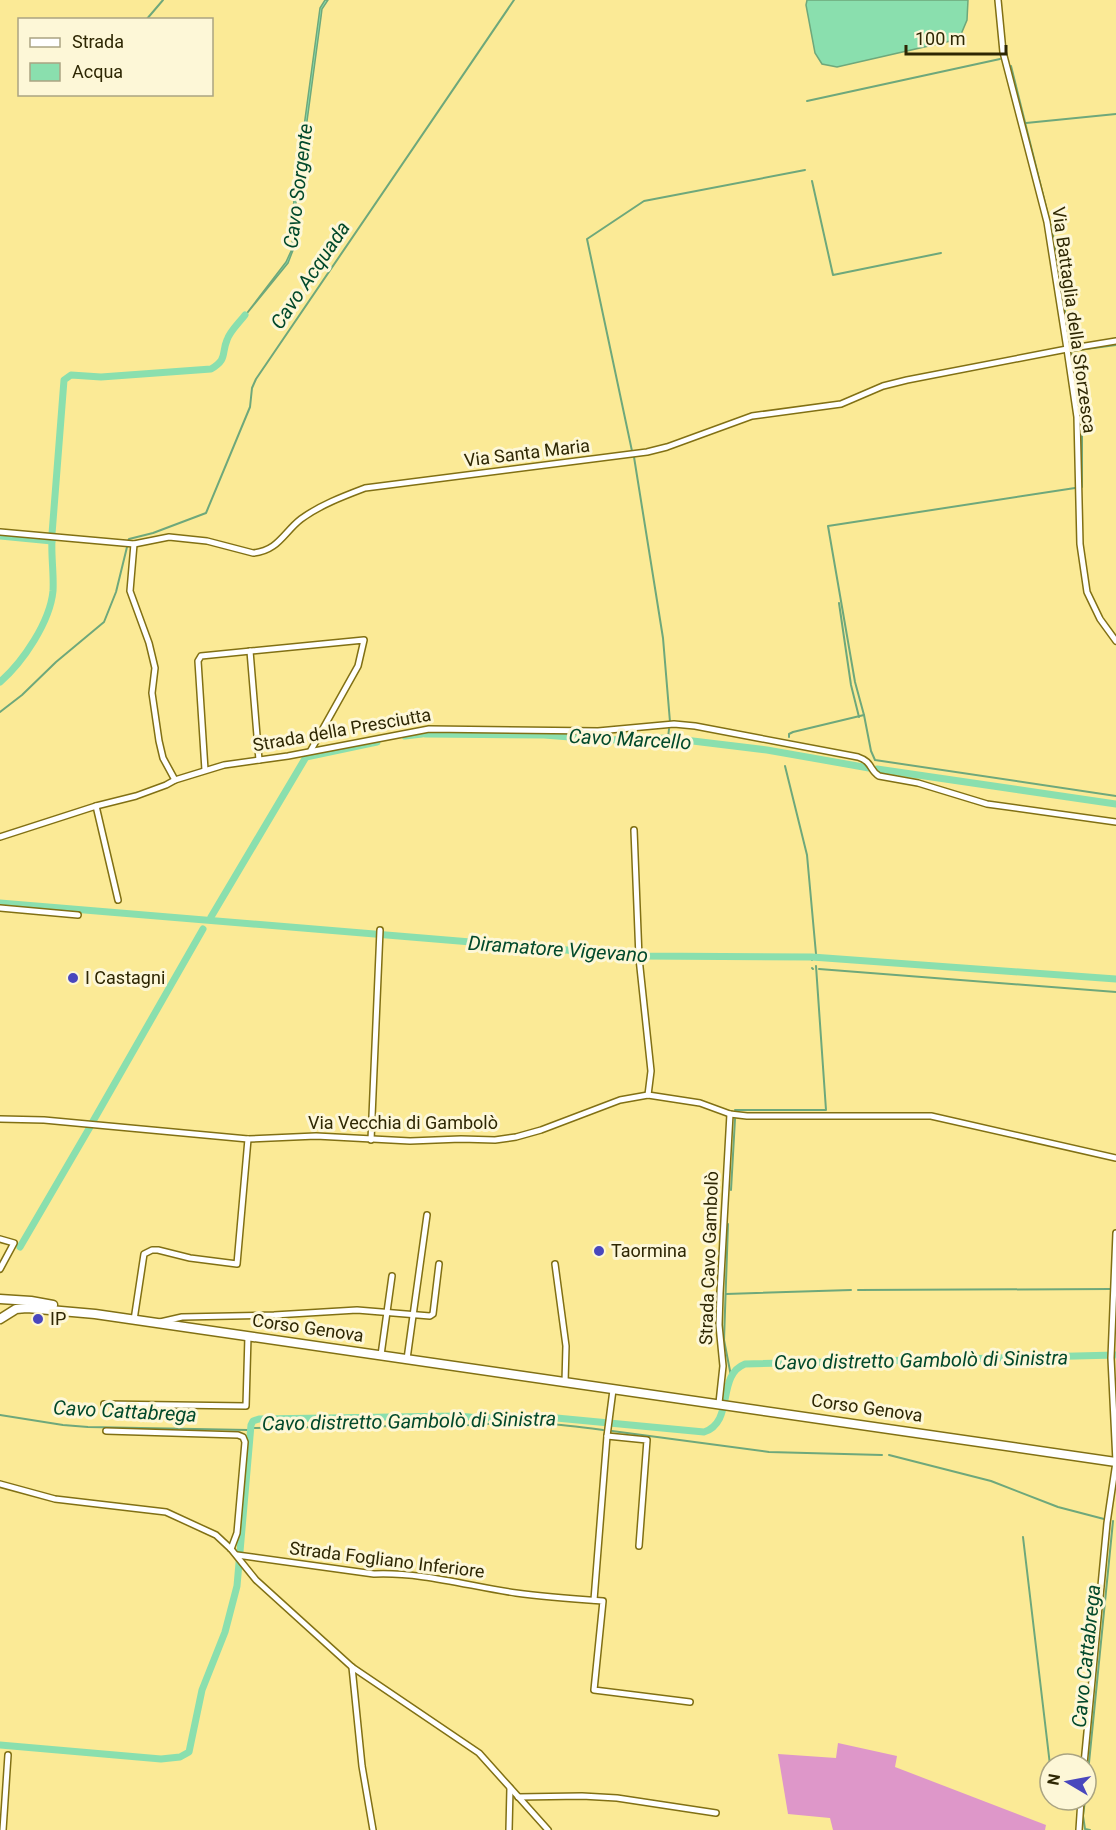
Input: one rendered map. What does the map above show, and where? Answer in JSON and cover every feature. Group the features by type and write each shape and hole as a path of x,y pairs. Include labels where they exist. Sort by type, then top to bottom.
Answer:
{"main road":[{"path":"0,1299 31,1301 95,1314"},
{"name":"Corso Genova","path":"0,1319 16,1309 27,1308 95,1314 1116,1462"}],"street":[{"name":"Via Battaglia della Sforzesca","path":"998,0 1003,52 1047,222 1067,349 1077,417 1080,544 1087,592 1100,619 1116,641"},
{"name":"Via Santa Maria","path":"0,532 134,544 169,537 207,541 253,553 260,552 279,543 301,519 341,497 365,488 647,452 752,416 841,405 883,386 1116,341"},
{"path":"134,544 130,591 149,643 155,668 152,693 163,758 175,780"},
{"path":"205,770 198,661 201,656 364,640 358,666 311,750"},
{"path":"250,651 259,760"},
{"name":"Strada della Presciutta","path":"0,837 96,806 136,796 205,770 412,731 442,728 598,731 674,724 695,726 867,760 879,777 918,783 987,804 1116,822"},
{"path":"96,806 118,900"},
{"path":"634,830 639,958 651,1071 648,1095"},
{"path":"0,908 78,915"},
{"path":"370,1140 380,930"},
{"name":"Via Vecchia di Gambolò","path":"0,1119 44,1120 248,1139 316,1136 410,1141 495,1140 542,1130 620,1100 648,1095 700,1103 730,1114 931,1116 1116,1158"},
{"name":"Strada Cavo Gambolò","path":"719,1404 723,1366 719,1325 720,1293 730,1114"},
{"path":"134,1320 144,1254 158,1250 190,1258 237,1264 248,1139"},
{"path":"407,1359 427,1215"},
{"path":"1085,1752 1107,1523 1116,1462 1111,1354 1116,1233"},
{"path":"0,1239 14,1243 0,1269"},
{"path":"153,1323 182,1317 357,1310 430,1316 433,1314 439,1264"},
{"path":"555,1264 566,1346 565,1382"},
{"path":"381,1355 392,1276"},
{"path":"105,1404 246,1406 248,1336"},
{"path":"594,1600 607,1436 614,1390"},
{"path":"106,1431 243,1437 245,1442 237,1533 231,1549"},
{"path":"607,1436 647,1440 639,1546"},
{"path":"0,1484 55,1499 166,1512 216,1535 240,1557 256,1580 352,1667 479,1753 548,1830"},
{"name":"Strada Fogliano Inferiore","path":"240,1557 374,1574 396,1573 435,1577 516,1593 603,1601 594,1690 690,1702"},
{"path":"352,1667 362,1766 373,1830"},
{"path":"3,1830 8,1755"},
{"path":"508,1830 510,1788"},
{"path":"518,1797 618,1798 716,1813"},
{"path":"1079,1830 1080,1812"}],"shaded area":[{"path":"838,1743 897,1756 895,1767 1046,1825 1045,1830 833,1830 830,1818 788,1814 778,1754 836,1758"}],"water":[{"path":"325,0 328,0 322,9 294,218 295,245 288,263 240,322 286,262 292,249 293,208 320,8"},
{"path":"807,0 968,0 967,20 959,39 837,67 822,64 815,53"}],"waterway":[{"path":"148,18 163,0"},
{"name":"Cavo Acquada","path":"128,541 206,513 250,407 252,388 256,379 514,0"},
{"path":"807,101 1000,59"},
{"name":"Cavo distretto Gambolò di Sinistra","path":"1011,66 1053,235 1070,344"},
{"name":"Cavo distretto Gambolò di Sinistra","path":"1026,123 1116,114"},
{"path":"632,451 587,239 644,201 805,170"},
{"path":"812,181 833,275 941,253"},
{"name":"Cavo Sorgente","path":"52,534 64,380 71,375 101,377 211,369 222,359 228,337 245,315"},
{"name":"Cavo distretto Gambolò di Sinistra","path":"1080,487 1082,487 1082,411 1071,351 1116,345"},
{"path":"634,457 663,638 670,722"},
{"name":"Cavo distretto Gambolò di Sinistra","path":"789,737 789,734 793,732 864,715 855,682 828,526 1075,488"},
{"path":"0,536 52,541"},
{"name":"Cavo Sorgente","path":"0,682 26,653 47,615 53,591 52,539"},
{"name":"Cavo Acquada","path":"0,712 104,622 116,592 127,547"},
{"name":"Cavo distretto Gambolò di Sinistra","path":"839,603 851,685 859,717"},
{"path":"864,715 875,760 1116,796"},
{"path":"668,738 669,729"},
{"name":"Cavo Marcello","path":"405,736 422,734"},
{"name":"Cavo Marcello","path":"425,734 544,735 609,740 668,738 767,750 869,768"},
{"name":"Cavo Marcello","path":"211,917 306,757 377,742"},
{"name":"Cavo distretto Gambolò di Sinistra","path":"785,766 807,855 816,954"},
{"name":"Cavo Marcello","path":"877,769 1116,804"},
{"name":"Diramatore Vigevano","path":"0,903 639,956 812,957 1116,979"},
{"name":"Cavo Marcello","path":"92,1123 203,929"},
{"name":"Cavo distretto Gambolò di Sinistra","path":"735,1110 826,1110 816,966"},
{"name":"Cavo distretto Gambolò di Sinistra","path":"819,969 1116,992"},
{"name":"Cavo distretto Gambolò di Sinistra","path":"731,1190 735,1119"},
{"name":"Cavo Marcello","path":"20,1247 90,1127"},
{"name":"Cavo distretto Gambolò di Sinistra","path":"728,1224 724,1340 731,1376"},
{"path":"858,1290 1111,1289"},
{"name":"Cavo distretto Gambolò di Sinistra","path":"726,1294 851,1290"},
{"name":"Cavo distretto Gambolò di Sinistra","path":"0,1745 161,1759 180,1757 189,1752 202,1690 225,1632 237,1586 253,1421 259,1419 458,1416 546,1417 704,1432 713,1427 719,1419 731,1378 736,1370 745,1364 1116,1355"},
{"name":"Cavo Cattabrega","path":"0,1415 88,1427 248,1430"},
{"name":"Cavo Cattabrega","path":"487,1424 531,1423 603,1430"},
{"name":"Cavo Cattabrega","path":"254,1428 477,1425"},
{"name":"Cavo Cattabrega","path":"612,1431 769,1452 882,1455"},
{"name":"Cavo Cattabrega","path":"889,1455 991,1481 1058,1507 1104,1519"},
{"name":"Cavo Cattabrega","path":"1090,1752 1113,1521"},
{"path":"1023,1537 1048,1752"},
{"name":"Cavo Cattabrega","path":"1084,1812 1085,1829 1090,1830"}],"place":[{"name":"I Castagni","path":"73,978"},
{"name":"Taormina","path":"599,1251"},
{"name":"IP","path":"38,1319"}]}
